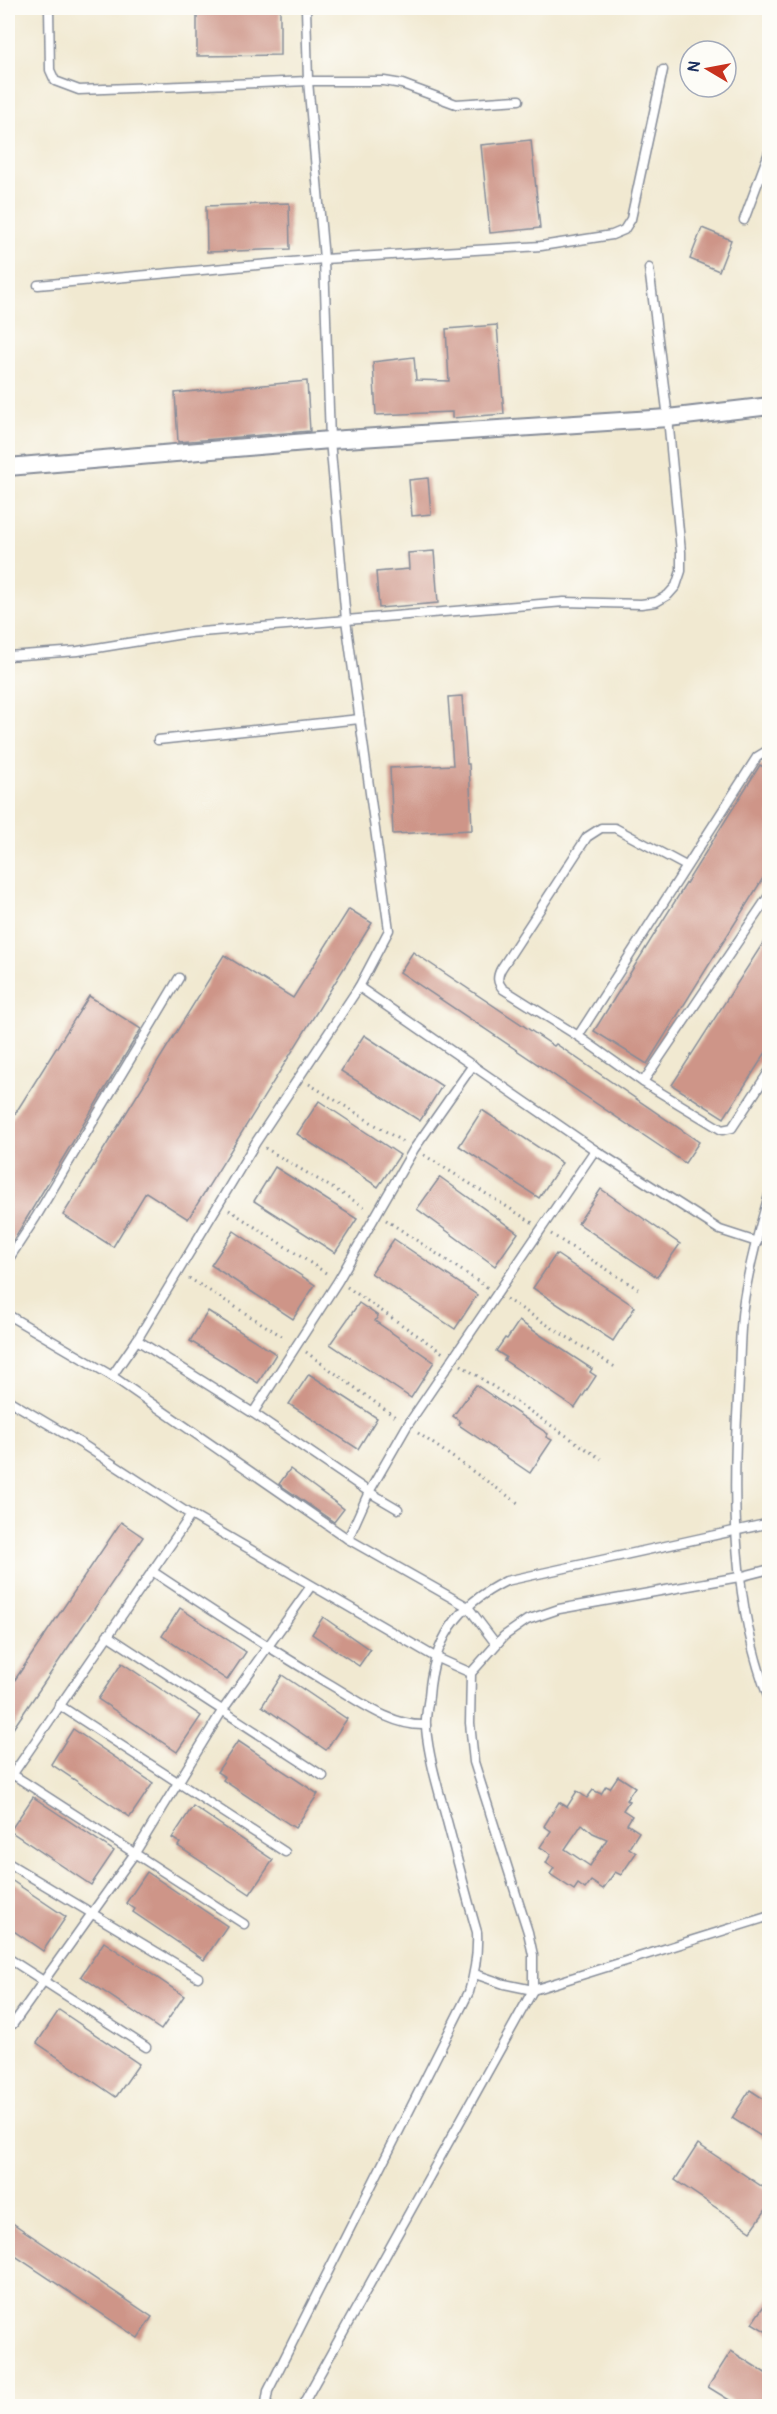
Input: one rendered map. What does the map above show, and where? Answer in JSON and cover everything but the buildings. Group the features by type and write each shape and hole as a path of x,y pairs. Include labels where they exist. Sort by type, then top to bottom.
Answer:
{"street":[{"path":"8,467 330,440 668,417 770,406"}],"lane":[{"path":"49,8 50,70 55,81 79,90 308,81 384,81 402,84 456,104 519,100"},
{"path":"112,1376 218,1202 358,987 389,930 346,620 330,440 324,259 308,81 306,8"},
{"path":"38,285 324,259 541,246 594,240 624,230 631,219 663,70"},
{"path":"744,220 770,150"},
{"path":"8,656 78,651 189,633 564,602 641,604 656,602 668,595 675,586 681,571 681,552 668,417 649,268"},
{"path":"158,740 360,719"},
{"path":"578,1036 756,757 770,749"},
{"path":"686,866 615,828 601,828 587,837 501,969 497,976 499,984 503,989 578,1036 643,1082 716,1128 726,1130 732,1128 770,1070"},
{"path":"643,1082 770,894"},
{"path":"8,1260 180,978"},
{"path":"358,987 595,1150 720,1230 757,1242"},
{"path":"253,1413 338,1281 414,1149 473,1065"},
{"path":"348,1539 369,1492 407,1426 595,1150"},
{"path":"770,1192 743,1308 734,1481 739,1577 758,1673 770,1702"},
{"path":"8,1315 112,1376 348,1539 468,1607 496,1644"},
{"path":"136,1340 253,1413 369,1492 398,1509"},
{"path":"8,1400 82,1444 191,1515 310,1586 435,1657 471,1673"},
{"path":"191,1515 10,1777 135,1853 244,1924"},
{"path":"270,2406 266,2403 268,2391 469,1992 475,1974 478,1951 477,1932 436,1780 426,1725 435,1657 443,1638 455,1620 468,1607 488,1590 506,1581 770,1523"},
{"path":"302,2406 533,1990 533,1955 528,1932 474,1762 470,1723 471,1673 504,1636 527,1620 559,1609 739,1577 770,1569"},
{"path":"152,1571 267,1647 390,1718 403,1723 426,1725"},
{"path":"13,2024 135,1853 222,1711 310,1586"},
{"path":"107,1635 323,1776"},
{"path":"59,1706 285,1852"},
{"path":"8,1863 198,1977"},
{"path":"475,1974 504,1984 533,1990 770,1916"},
{"path":"8,1958 146,2047"}],"path":[{"path":"298,1076 638,1288"},
{"path":"256,1142 377,1215 615,1367"},
{"path":"218,1202 601,1459"},
{"path":"177,1271 296,1346 518,1503"}]}
